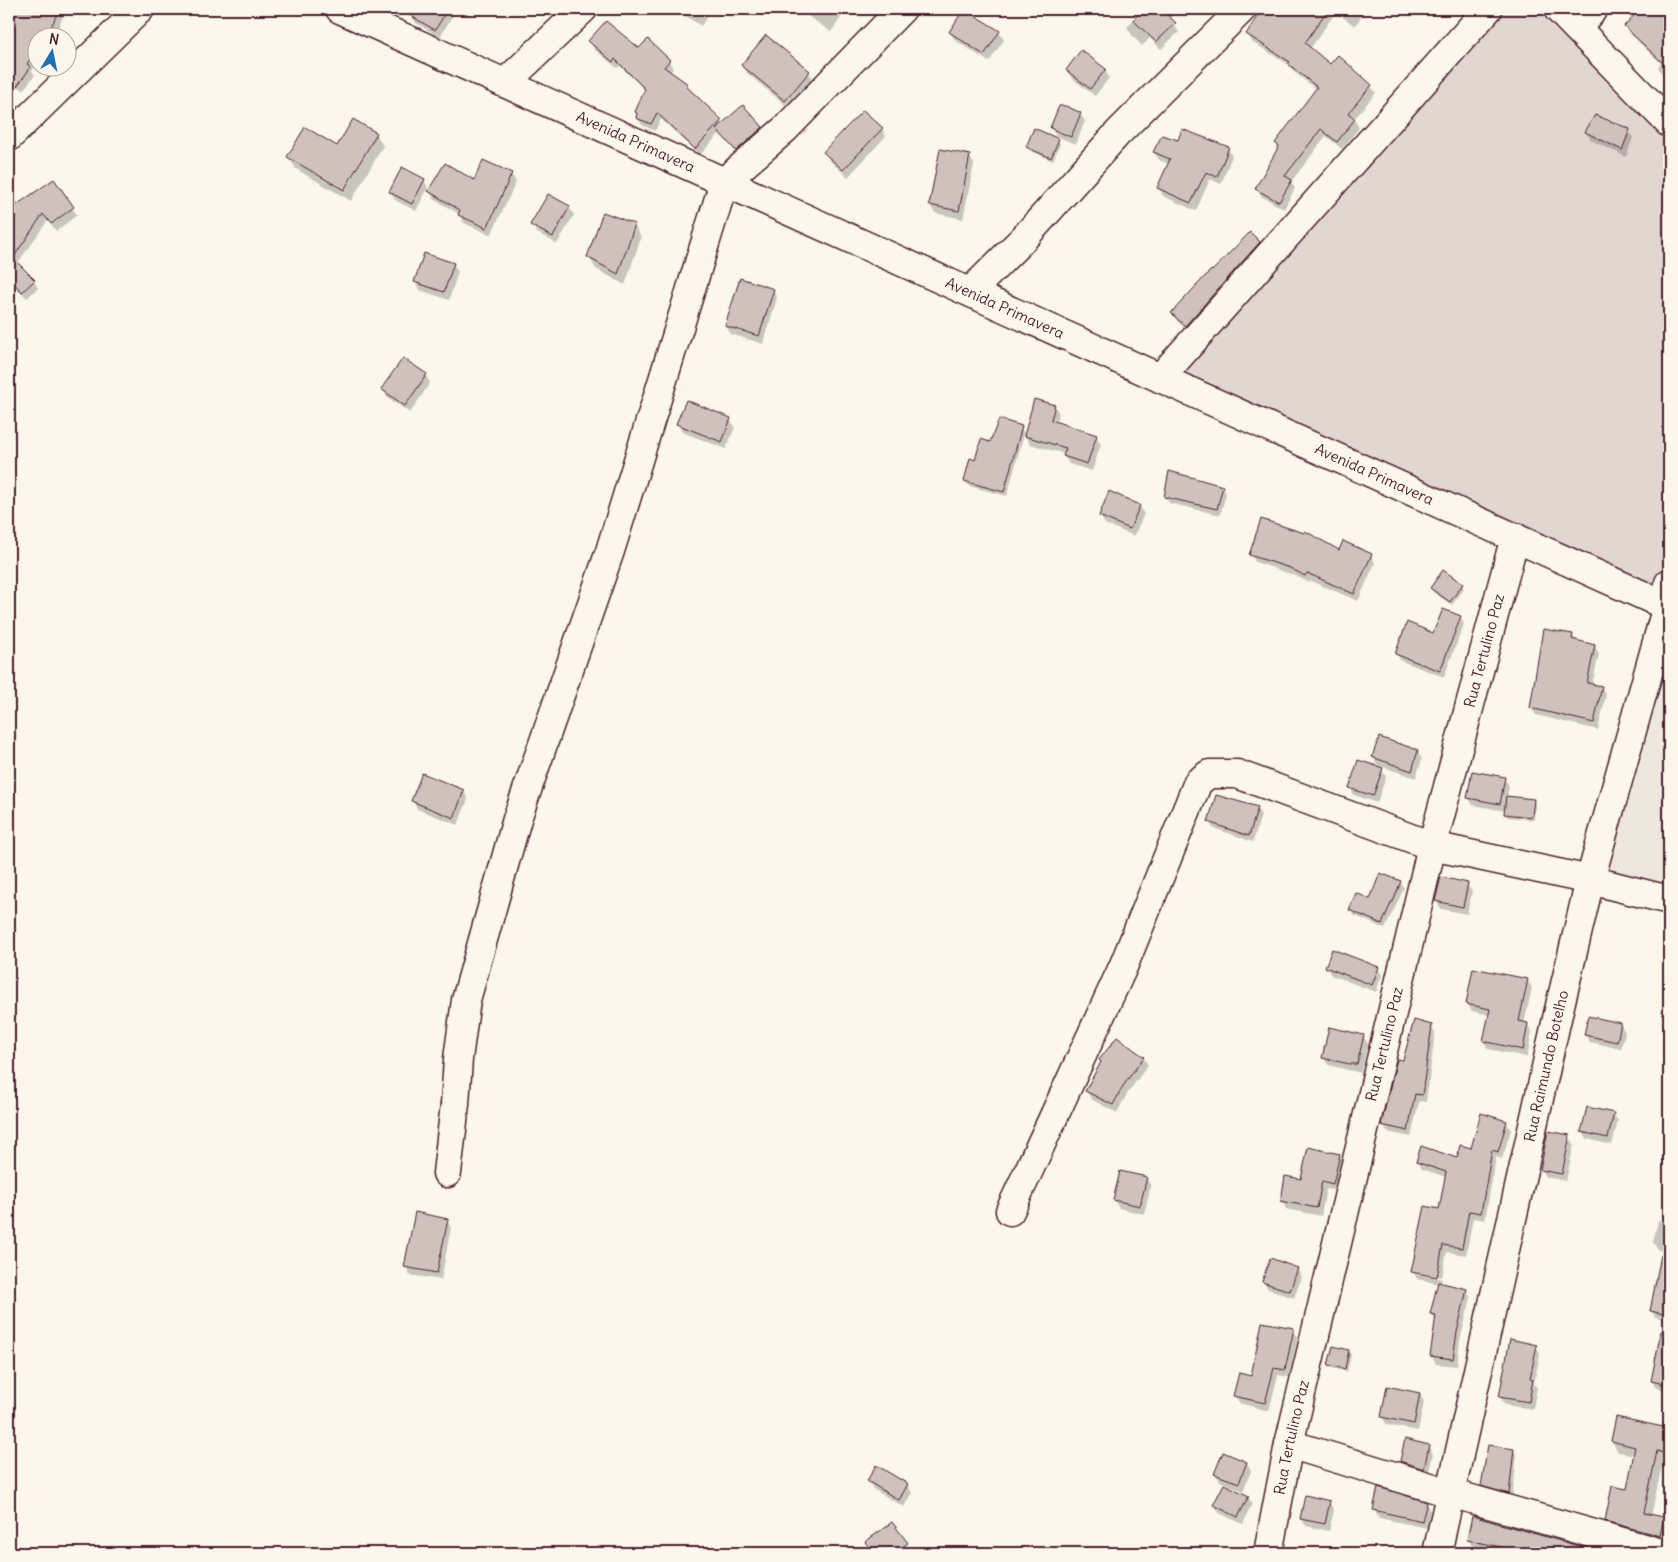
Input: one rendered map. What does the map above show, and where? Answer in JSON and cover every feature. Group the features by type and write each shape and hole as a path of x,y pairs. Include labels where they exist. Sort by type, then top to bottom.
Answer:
{"street":[{"path":"9,138 140,9"},
{"name":"Avenida Primavera","path":"340,9 1515,537 1668,599"},
{"path":"505,83 583,9"},
{"path":"447,1173 458,1059 466,1000 518,819 610,551 724,182 785,129 902,9"},
{"path":"970,292 1024,238 1118,133 1242,9"},
{"path":"1160,378 1488,9"},
{"path":"1576,15 1669,123"},
{"name":"Rua Tertulino Paz","path":"1268,1553 1289,1444 1432,846 1515,537"},
{"name":"Rua Raimundo Botelho","path":"1437,1553 1590,880 1668,599"},
{"path":"1010,1212 1123,967 1198,782 1209,774 1237,774 1432,846 1590,880 1669,900"},
{"path":"1289,1444 1450,1493 1661,1553"}],"shaded area":[{"path":"1488,9 1558,9 1669,123 1669,576 1667,606 1160,378"},
{"path":"1669,607 1669,900 1590,880"}],"building":[{"path":"15,9 45,9 57,14 51,28 28,28 28,71 9,97 9,23"},
{"path":"399,9 448,9 435,30"},
{"path":"964,9 1000,31 984,55 949,32"},
{"path":"1144,9 1161,9 1176,23 1156,42 1133,20"},
{"path":"1262,9 1328,9 1305,43 1330,64 1338,55 1372,85 1348,113 1355,119 1337,142 1321,129 1285,176 1292,180 1279,202 1255,189 1279,146 1275,143 1317,87 1288,64 1290,62 1246,34"},
{"path":"1640,9 1669,9 1669,69 1624,26"},
{"path":"606,21 639,48 648,39 670,60 664,67 688,84 686,86 722,120 695,149 657,113 651,124 636,118 637,113 635,112 645,89 615,59 613,62 588,41"},
{"path":"766,35 810,71 785,101 741,65"},
{"path":"1081,50 1106,69 1090,89 1066,70"},
{"path":"743,105 763,127 736,151 716,129"},
{"path":"1059,106 1066,106 1081,113 1071,137 1050,128"},
{"path":"863,110 883,128 843,170 823,152"},
{"path":"1595,115 1630,129 1622,150 1585,132"},
{"path":"353,119 377,133 344,190 287,157 305,127 337,146"},
{"path":"1034,128 1059,139 1051,158 1026,147"},
{"path":"1182,129 1229,147 1217,177 1206,172 1191,203 1157,188 1170,159 1153,152 1162,135 1178,140"},
{"path":"940,149 970,155 959,211 929,205"},
{"path":"483,160 512,173 487,228 458,215 460,210 428,191 445,163 474,180"},
{"path":"402,167 425,179 412,204 389,192"},
{"path":"54,179 74,207 51,224 43,214 13,258 35,280 22,292 9,278 9,216 15,206"},
{"path":"548,194 570,206 553,237 530,225"},
{"path":"603,212 635,224 618,274 587,257"},
{"path":"1250,232 1260,242 1185,326 1171,313"},
{"path":"424,253 454,263 444,292 414,282"},
{"path":"740,278 774,289 759,336 725,326"},
{"path":"403,358 427,374 405,406 381,389"},
{"path":"1034,399 1055,405 1051,420 1097,435 1087,464 1063,456 1066,448 1024,436"},
{"path":"686,400 731,418 722,442 676,424"},
{"path":"999,419 1022,426 1004,492 964,481 970,458 975,460 981,439 990,442"},
{"path":"1169,471 1223,486 1217,509 1164,497"},
{"path":"1109,491 1140,505 1130,529 1099,516"},
{"path":"1261,519 1304,533 1305,531 1339,550 1343,541 1372,554 1354,594 1307,573 1305,576 1290,568 1249,555"},
{"path":"1443,570 1463,584 1450,602 1430,588"},
{"path":"1443,609 1461,616 1440,671 1395,654 1407,622 1433,633"},
{"path":"1543,629 1573,634 1572,639 1595,645 1587,683 1602,686 1594,723 1530,708"},
{"path":"1379,737 1418,750 1412,771 1372,757"},
{"path":"1358,760 1383,768 1373,796 1349,788"},
{"path":"1472,771 1505,777 1500,804 1467,798"},
{"path":"422,773 464,790 454,818 411,801"},
{"path":"1216,795 1258,807 1249,836 1208,822"},
{"path":"1506,796 1534,799 1532,817 1504,814"},
{"path":"1380,873 1401,881 1382,924 1349,910 1356,893 1370,899"},
{"path":"1441,877 1468,883 1463,907 1435,901"},
{"path":"1332,949 1379,967 1372,985 1325,967"},
{"path":"1473,968 1528,979 1519,1021 1528,1023 1523,1050 1483,1041 1490,1009 1466,1004"},
{"path":"1588,1016 1621,1023 1617,1042 1584,1035"},
{"path":"1414,1020 1432,1025 1422,1095 1415,1094 1408,1131 1381,1125 1397,1059 1403,1060"},
{"path":"1329,1027 1364,1035 1357,1064 1322,1058"},
{"path":"1117,1037 1144,1057 1123,1086 1113,1105 1085,1091 1101,1062 1099,1060"},
{"path":"1587,1107 1614,1113 1608,1138 1581,1132"},
{"path":"1481,1113 1507,1121 1498,1152 1492,1150 1481,1213 1469,1211 1462,1248 1443,1245 1437,1277 1411,1272 1425,1206 1439,1209 1446,1172 1416,1162 1421,1146 1457,1158 1460,1145 1471,1148"},
{"path":"1548,1131 1570,1135 1562,1174 1540,1170"},
{"path":"1308,1147 1340,1154 1333,1184 1322,1181 1317,1208 1281,1201 1285,1176 1301,1179"},
{"path":"1120,1171 1147,1177 1140,1206 1113,1200"},
{"path":"415,1212 448,1219 437,1273 404,1267"},
{"path":"1661,1255 1669,1256 1669,1315 1650,1311"},
{"path":"1270,1258 1298,1268 1290,1291 1262,1282"},
{"path":"1438,1282 1467,1289 1453,1359 1430,1356 1436,1315 1430,1314"},
{"path":"1262,1322 1294,1328 1285,1370 1274,1368 1265,1403 1233,1396 1239,1373 1251,1376"},
{"path":"1661,1331 1669,1332 1669,1385 1651,1381"},
{"path":"1510,1339 1537,1345 1530,1378 1533,1379 1529,1402 1499,1397"},
{"path":"1333,1346 1349,1350 1345,1369 1328,1365"},
{"path":"1387,1386 1420,1393 1414,1424 1381,1417"},
{"path":"1616,1417 1668,1428 1663,1453 1657,1451 1644,1513 1664,1517 1660,1536 1605,1521 1612,1486 1627,1489 1635,1447 1611,1441"},
{"path":"1405,1439 1429,1445 1424,1469 1400,1461"},
{"path":"1488,1445 1514,1449 1509,1494 1481,1486"},
{"path":"1223,1452 1247,1462 1239,1483 1214,1474"},
{"path":"876,1465 908,1484 899,1500 867,1481"},
{"path":"1224,1484 1249,1496 1238,1517 1213,1505"},
{"path":"1378,1487 1427,1502 1422,1521 1373,1510"},
{"path":"1305,1495 1330,1501 1325,1524 1300,1519"},
{"path":"1472,1516 1582,1547 1582,1553 1531,1553 1467,1540"},
{"path":"892,1522 908,1543 894,1553 873,1553 865,1542"}]}
